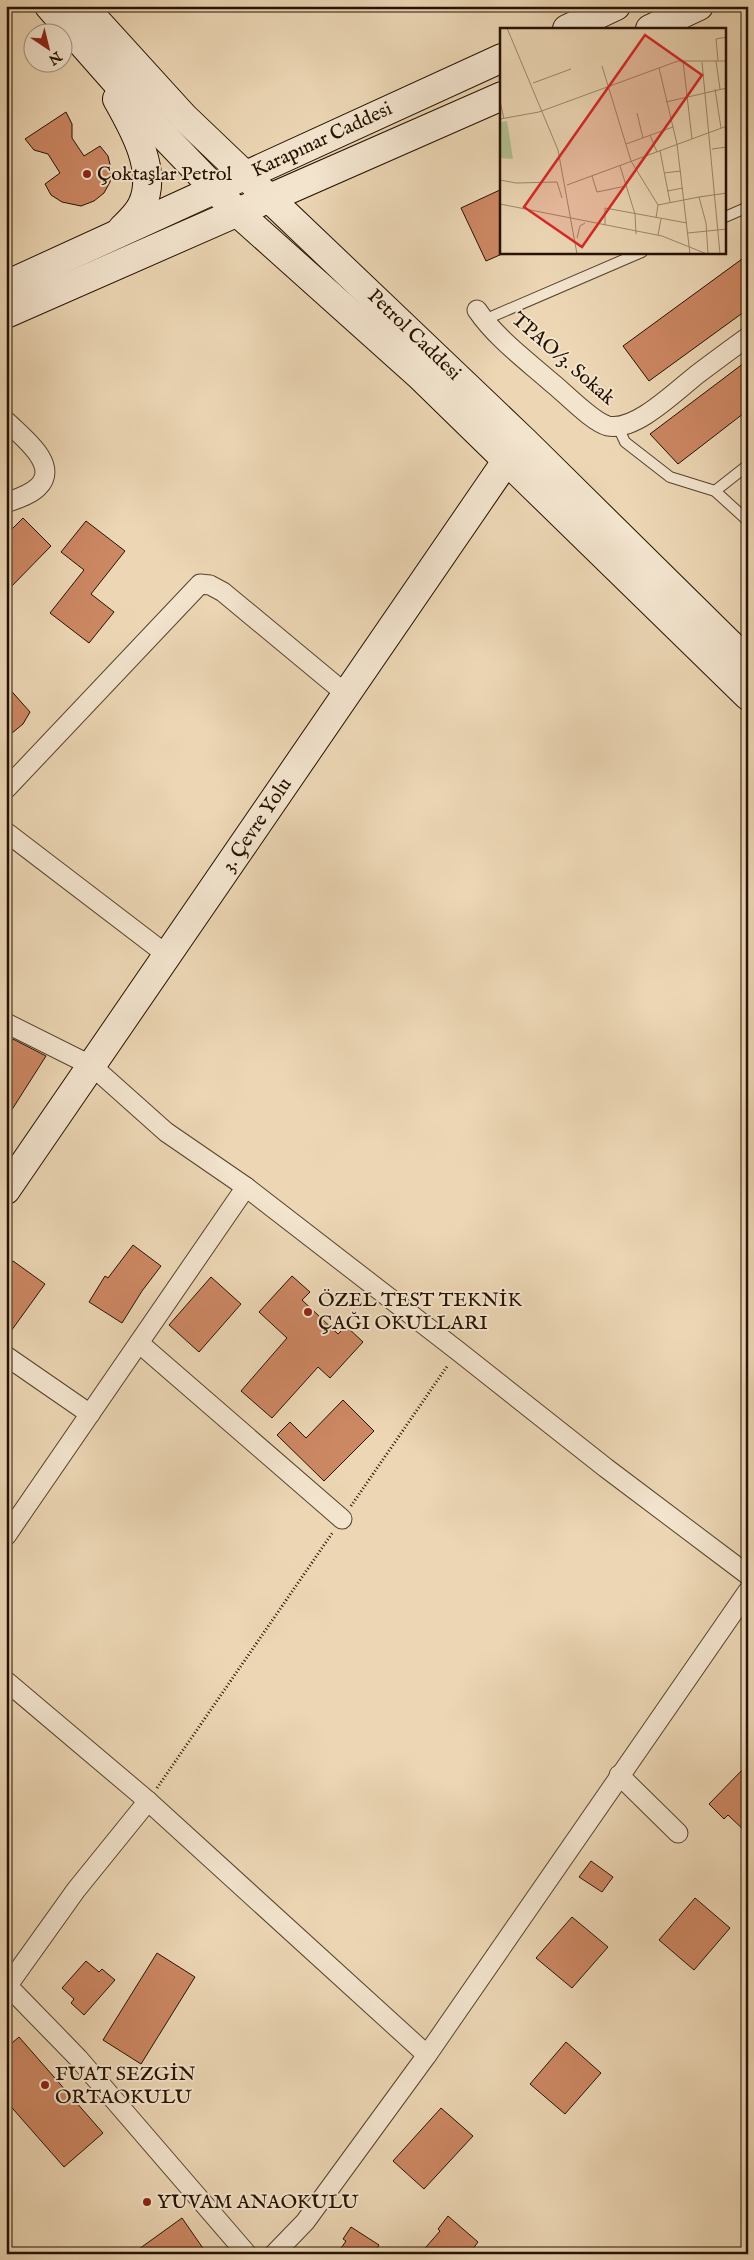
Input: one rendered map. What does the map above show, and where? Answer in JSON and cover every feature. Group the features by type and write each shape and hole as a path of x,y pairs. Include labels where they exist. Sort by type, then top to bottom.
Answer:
{"main road":[{"path":"49,6 94,59 131,124 147,173 147,189 142,206 118,234"},
{"name":"Petrol Caddesi","path":"83,6 184,116 524,442 748,662"},
{"path":"569,28 616,6"},
{"path":"652,28 699,6"},
{"name":"Petrol Caddesi","path":"94,59 238,213 420,375 748,696"},
{"name":"Karapınar Caddesi","path":"6,285 500,59"},
{"name":"Karapınar Caddesi","path":"6,314 500,97"},
{"path":"34,272 45,297"},
{"name":"3. Çevre Yolu","path":"6,1190 507,460"}],"street":[{"name":"TPAO/3. Sokak","path":"481,315 523,358 591,416 607,426 618,427 633,422 651,412 748,336"},
{"path":"6,421 38,454 45,464 46,470 38,487 6,503"},
{"path":"6,790 200,584 210,585 223,592 346,694"},
{"path":"6,832 167,955"},
{"path":"6,1023 92,1066 166,1132 246,1187 606,1468 748,1575"},
{"path":"6,1536 246,1187"},
{"path":"139,1343 342,1519"},
{"path":"6,1356 90,1414"},
{"path":"274,2254 305,2222 427,2055 748,1591"},
{"path":"6,1681 148,1801 427,2055"},
{"path":"620,1775 678,1833"},
{"path":"148,1801 76,1890 7,1986 78,2058 247,2254"}],"lane":[{"path":"726,217 748,207"},
{"path":"481,315 637,254"},
{"path":"618,427 625,442 670,477 715,491 748,520"},
{"path":"715,491 748,465"}],"path":[{"path":"148,1801 458,1351"}],"building":[{"path":"66,112 72,124 72,138 84,156 100,146 108,156 111,169 110,182 104,193 94,201 81,206 62,202 51,195 45,184 60,173 48,154 34,150 25,139"},
{"path":"500,190 500,254 502,254 486,261 461,208"},
{"path":"742,259 748,267 748,309 649,381 623,346"},
{"path":"748,360 748,410 678,464 650,434"},
{"path":"23,518 51,546 6,592 6,535"},
{"path":"86,521 125,551 91,594 114,612 89,643 50,613 84,570 61,552"},
{"path":"6,685 30,712 23,724 6,738"},
{"path":"13,1039 46,1056 6,1119 6,1050"},
{"path":"133,1245 161,1266 142,1291 122,1323 89,1302 105,1276 108,1278"},
{"path":"13,1261 45,1284 6,1338 6,1271"},
{"path":"292,1276 310,1292 302,1300 338,1334 346,1326 363,1342 330,1378 318,1367 272,1418 241,1391 287,1338 259,1312"},
{"path":"211,1277 241,1304 199,1352 169,1325"},
{"path":"343,1400 374,1431 324,1481 277,1435 290,1422 306,1438"},
{"path":"748,1764 748,1834 728,1815 724,1819 709,1804"},
{"path":"591,1861 613,1877 602,1892 579,1877"},
{"path":"695,1898 730,1928 694,1970 659,1940"},
{"path":"572,1917 608,1947 572,1988 536,1958"},
{"path":"157,1953 195,1977 141,2064 103,2040"},
{"path":"86,1961 99,1972 102,1969 115,1980 84,2015 71,2003 74,1999 62,1988"},
{"path":"19,2037 103,2133 64,2167 6,2101 6,2048"},
{"path":"566,2042 601,2073 565,2114 530,2084"},
{"path":"441,2108 473,2136 424,2189 393,2161"},
{"path":"448,2216 478,2242 469,2254 420,2254 440,2231 438,2229"},
{"path":"182,2218 207,2254 132,2254"},
{"path":"351,2227 379,2245 374,2254 337,2254 346,2241 343,2239"}],"place":[{"name":"Çoktaşlar Petrol","path":"87,174"},
{"name":"ÖZEL TEST TEKNİK ÇAĞI OKULLARI","path":"308,1312"},
{"name":"FUAT SEZGİN ORTAOKULU","path":"45,2085"},
{"name":"YUVAM ANAOKULU","path":"147,2202"}]}
